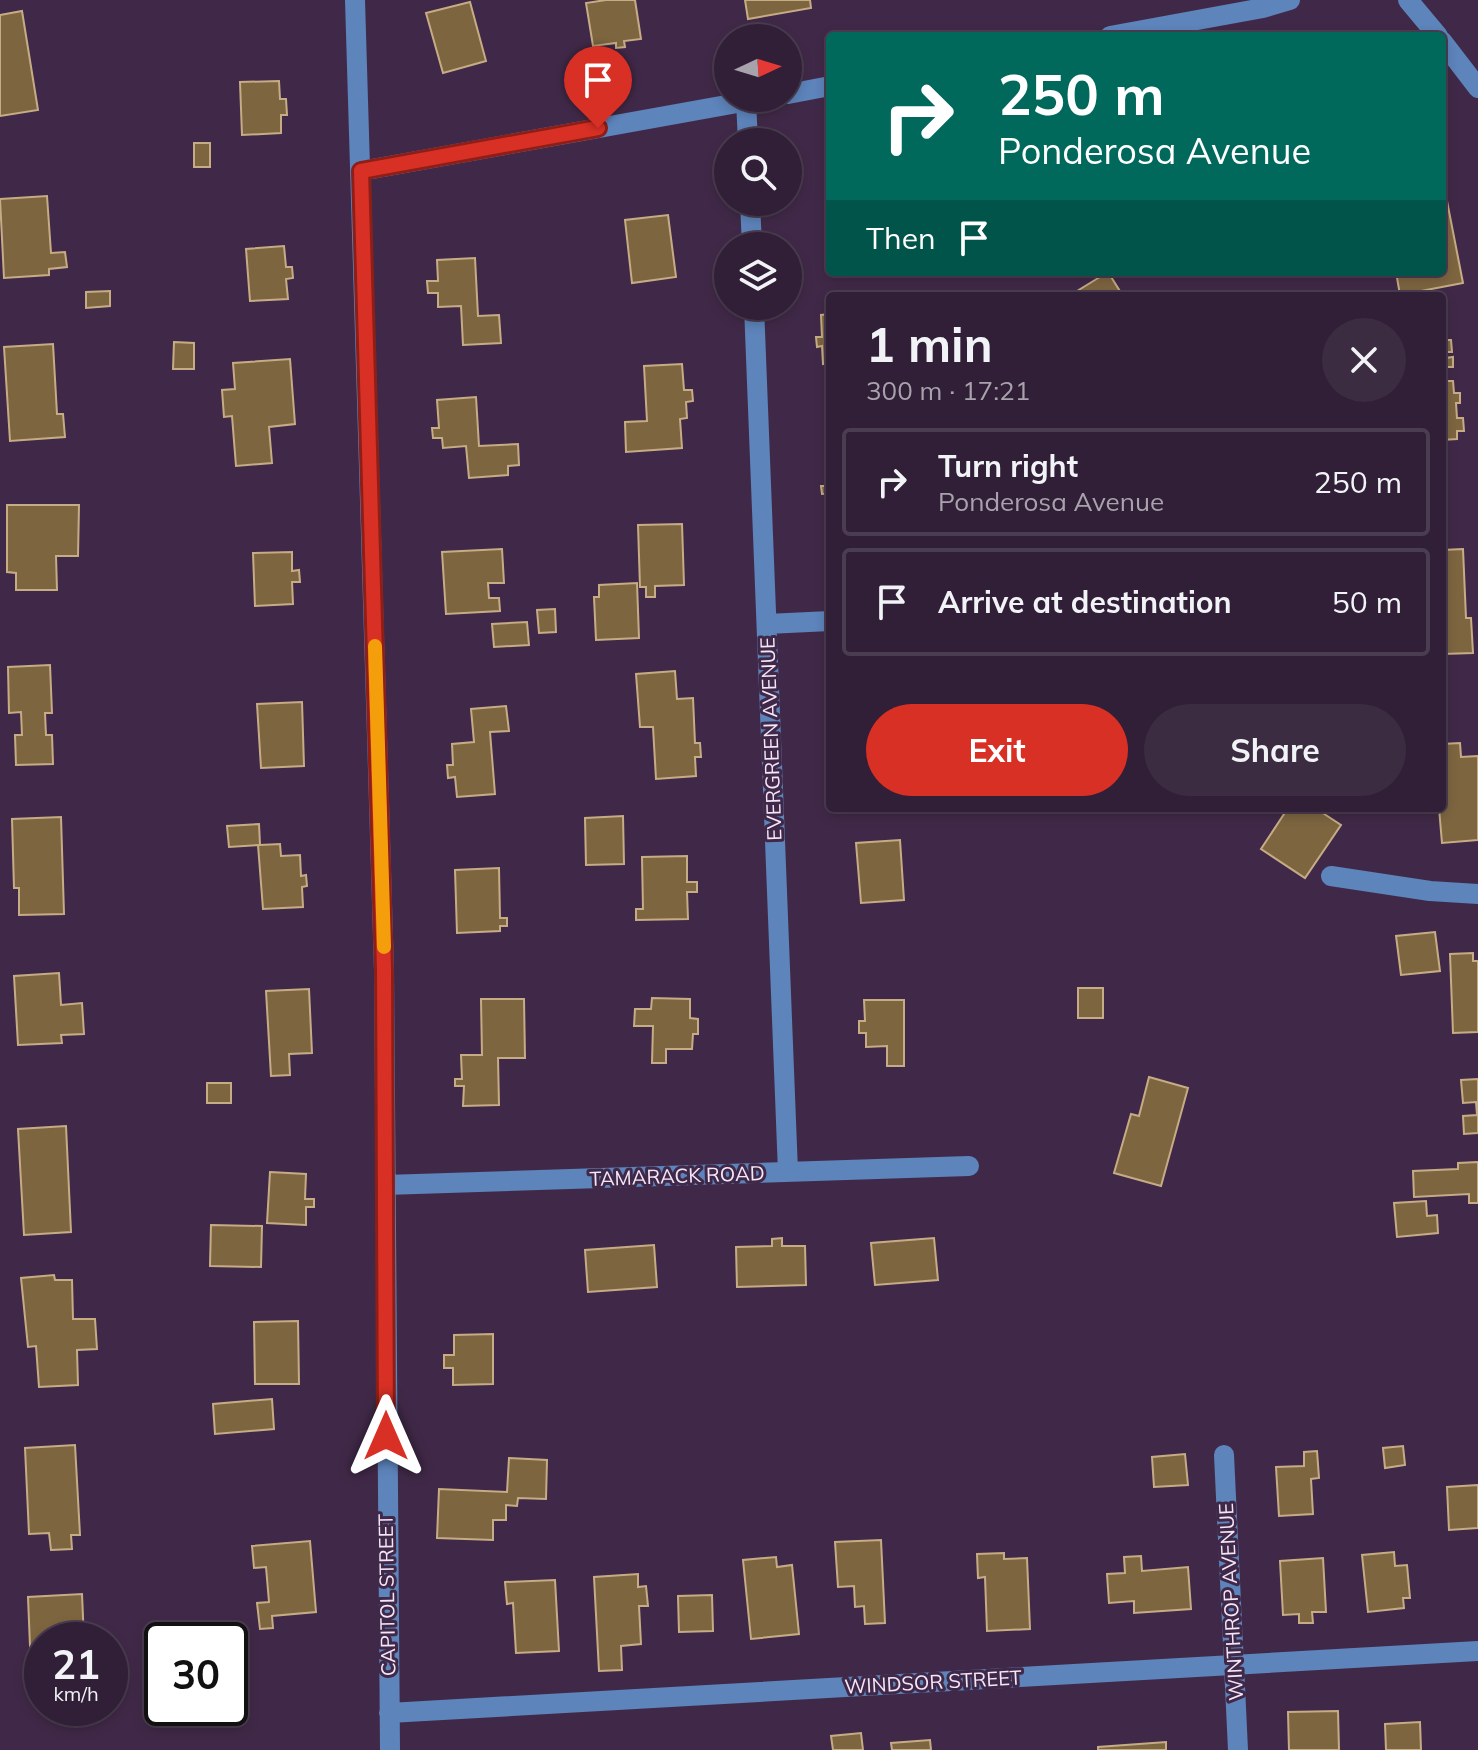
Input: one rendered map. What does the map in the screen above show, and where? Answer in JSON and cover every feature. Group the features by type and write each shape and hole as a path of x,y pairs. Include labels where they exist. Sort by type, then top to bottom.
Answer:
{"street":[{"name":"CAPITOL STREET","path":"355,0 384,956 390,1750"},
{"path":"1132,32 1263,8 1290,0"},
{"path":"1408,0 1435,32"},
{"path":"1446,46 1478,88"},
{"path":"802,91 826,87"},
{"path":"361,171 714,108"},
{"name":"EVERGREEN AVENUE","path":"755,320 788,1172"},
{"path":"767,624 826,621"},
{"path":"1331,876 1430,891 1478,894"},
{"name":"TAMARACK ROAD","path":"385,1185 969,1166"},
{"name":"WINTHROP AVENUE","path":"1224,1455 1238,1750"},
{"name":"WINDSOR STREET","path":"389,1713 1478,1651"}],"building":[{"path":"635,0 641,39 624,41 625,47 616,48 616,43 593,46 586,3"},
{"path":"745,0 810,0 811,8 748,19"},
{"path":"470,2 486,61 443,73 426,13"},
{"path":"22,11 38,110 0,116 0,15"},
{"path":"279,81 280,99 286,99 287,115 281,115 281,133 242,135 240,82"},
{"path":"194,143 210,143 210,167 194,167"},
{"path":"47,196 51,253 65,252 67,267 49,269 49,275 4,278 0,199"},
{"path":"1446,201 1463,283 1399,292 1397,276 1446,276"},
{"path":"668,215 676,277 632,283 625,220"},
{"path":"284,246 286,267 292,267 293,278 286,279 288,299 250,301 246,249"},
{"path":"475,258 478,316 499,315 501,343 463,345 461,306 438,307 438,293 428,293 427,281 438,281 437,260"},
{"path":"1102,276 1110,276 1120,292 1076,292"},
{"path":"110,291 110,306 86,308 86,292"},
{"path":"826,314 826,364 823,364 822,346 817,347 816,337 822,337 821,315"},
{"path":"1446,340 1451,340 1452,352 1446,352"},
{"path":"174,342 194,343 194,369 173,369"},
{"path":"53,344 57,414 63,414 65,437 10,441 4,347"},
{"path":"1453,357 1453,367 1446,367 1446,358"},
{"path":"290,359 295,424 269,427 272,463 236,466 232,416 224,417 222,390 235,389 233,363"},
{"path":"682,364 684,390 692,390 693,401 686,402 687,418 680,419 682,448 626,452 625,422 647,421 644,366"},
{"path":"1446,381 1453,381 1454,393 1460,393 1460,403 1456,403 1457,418 1463,418 1464,431 1457,431 1457,439 1446,440"},
{"path":"476,397 479,446 518,444 519,465 508,466 508,475 469,478 466,446 443,448 442,438 433,438 432,428 439,428 437,400"},
{"path":"7,505 79,505 78,556 56,556 57,590 16,590 16,573 7,572"},
{"path":"682,524 684,585 655,586 655,597 646,597 646,587 640,587 638,525"},
{"path":"502,549 504,583 488,583 489,598 499,598 500,611 446,614 442,552"},
{"path":"1463,549 1466,618 1471,618 1473,653 1446,654 1446,550"},
{"path":"292,552 292,571 299,570 300,582 292,582 293,604 255,606 253,553"},
{"path":"637,583 639,638 596,640 594,597 599,597 599,585"},
{"path":"555,609 556,632 539,633 537,610"},
{"path":"527,622 529,645 494,647 492,624"},
{"path":"50,665 52,713 45,713 46,735 52,735 53,764 16,765 15,735 22,735 21,712 9,713 8,667"},
{"path":"675,671 677,699 693,698 695,743 700,743 701,757 695,757 696,776 656,779 653,727 640,727 636,674"},
{"path":"302,702 304,766 261,768 257,704"},
{"path":"506,706 509,731 490,732 495,794 457,797 455,777 448,778 447,765 453,765 452,744 474,742 471,709"},
{"path":"1460,743 1461,757 1478,756 1478,840 1442,843 1439,812 1446,812 1446,744"},
{"path":"1285,812 1321,812 1341,825 1305,878 1261,849"},
{"path":"623,816 624,864 586,865 585,818"},
{"path":"61,817 64,914 19,915 19,888 14,888 12,819"},
{"path":"259,824 260,845 280,844 281,856 300,855 301,876 306,875 307,886 302,887 303,907 263,909 258,845 229,847 227,826"},
{"path":"900,840 904,900 861,903 856,843"},
{"path":"687,856 687,882 697,882 697,892 687,892 688,919 636,920 636,909 643,909 642,857"},
{"path":"499,868 500,918 507,918 507,926 500,926 500,931 457,933 455,870"},
{"path":"1435,932 1440,971 1401,975 1396,936"},
{"path":"1473,953 1473,961 1478,961 1478,1032 1453,1033 1450,954"},
{"path":"59,973 61,1005 82,1003 84,1034 61,1035 62,1043 18,1045 14,976"},
{"path":"1078,988 1103,988 1103,1018 1078,1018"},
{"path":"309,989 312,1053 289,1054 290,1075 271,1076 266,991"},
{"path":"652,998 690,999 690,1018 698,1019 698,1034 693,1034 692,1049 666,1049 666,1063 652,1063 653,1026 634,1026 635,1009 651,1009"},
{"path":"481,999 524,999 525,1058 498,1058 499,1105 463,1106 464,1086 455,1086 455,1079 462,1079 461,1055 482,1055"},
{"path":"864,1000 904,1000 904,1066 887,1066 887,1046 866,1047 866,1033 859,1033 859,1021 865,1021"},
{"path":"1149,1077 1188,1088 1161,1186 1114,1173 1131,1114 1139,1116"},
{"path":"1478,1079 1478,1133 1464,1134 1463,1116 1477,1115 1476,1102 1463,1103 1461,1080"},
{"path":"207,1083 231,1083 231,1103 207,1103"},
{"path":"66,1126 71,1232 24,1235 18,1129"},
{"path":"1478,1162 1478,1203 1469,1203 1469,1194 1414,1197 1413,1171 1458,1169 1458,1163"},
{"path":"270,1172 306,1174 305,1199 314,1199 314,1207 306,1207 306,1225 267,1223"},
{"path":"1426,1201 1427,1216 1437,1215 1438,1233 1397,1237 1394,1203"},
{"path":"211,1225 262,1226 261,1267 210,1266"},
{"path":"782,1238 782,1246 805,1246 806,1285 737,1287 736,1247 772,1246 772,1239"},
{"path":"934,1238 938,1280 875,1285 871,1243"},
{"path":"654,1245 657,1287 588,1292 585,1250"},
{"path":"54,1275 55,1280 72,1280 73,1319 95,1319 97,1349 77,1350 78,1385 39,1387 36,1346 28,1347 21,1278"},
{"path":"298,1321 299,1384 255,1384 254,1322"},
{"path":"493,1334 493,1384 453,1385 453,1368 444,1368 444,1355 454,1355 454,1335"},
{"path":"272,1399 274,1429 215,1434 213,1404"},
{"path":"75,1445 80,1535 71,1535 72,1549 51,1550 49,1533 29,1534 25,1448"},
{"path":"1403,1446 1405,1465 1385,1468 1383,1448"},
{"path":"1317,1451 1319,1478 1311,1479 1313,1514 1279,1516 1276,1467 1304,1466 1304,1452"},
{"path":"1185,1454 1188,1485 1154,1487 1152,1457"},
{"path":"509,1458 547,1460 546,1499 518,1498 517,1506 506,1505 506,1520 493,1520 493,1540 437,1538 439,1489 507,1492"},
{"path":"1478,1485 1478,1528 1449,1530 1447,1487"},
{"path":"881,1540 885,1623 865,1624 864,1606 855,1607 854,1586 838,1587 835,1542"},
{"path":"310,1541 316,1612 272,1616 273,1628 260,1629 257,1603 269,1602 266,1567 254,1568 252,1546"},
{"path":"1394,1552 1395,1566 1407,1565 1410,1598 1403,1598 1404,1608 1368,1612 1362,1555"},
{"path":"1004,1553 1004,1559 1027,1558 1030,1629 987,1631 985,1577 978,1578 977,1554"},
{"path":"1141,1556 1142,1571 1188,1567 1191,1609 1134,1613 1134,1601 1109,1603 1107,1574 1125,1573 1124,1557"},
{"path":"776,1557 777,1567 792,1565 799,1634 751,1639 743,1560"},
{"path":"1323,1558 1326,1612 1312,1612 1313,1623 1299,1623 1299,1614 1283,1615 1280,1561"},
{"path":"638,1574 638,1587 646,1586 648,1606 639,1606 641,1644 621,1646 622,1670 599,1671 594,1577"},
{"path":"555,1580 559,1651 516,1653 513,1603 507,1604 505,1582"},
{"path":"82,1594 83,1622 29,1622 28,1597"},
{"path":"712,1595 713,1631 679,1632 678,1596"},
{"path":"1338,1711 1339,1750 1289,1750 1288,1712"},
{"path":"1420,1722 1421,1750 1386,1750 1385,1724"},
{"path":"861,1733 863,1750 833,1750 831,1736"},
{"path":"930,1740 931,1750 892,1750 891,1743"},
{"path":"1166,1742 1166,1750 1098,1750 1098,1747"}],"slow traffic":[{"path":"375,646 384,947"}],"route":[{"path":"386,1436 384,970 361,171 598,128"}]}
